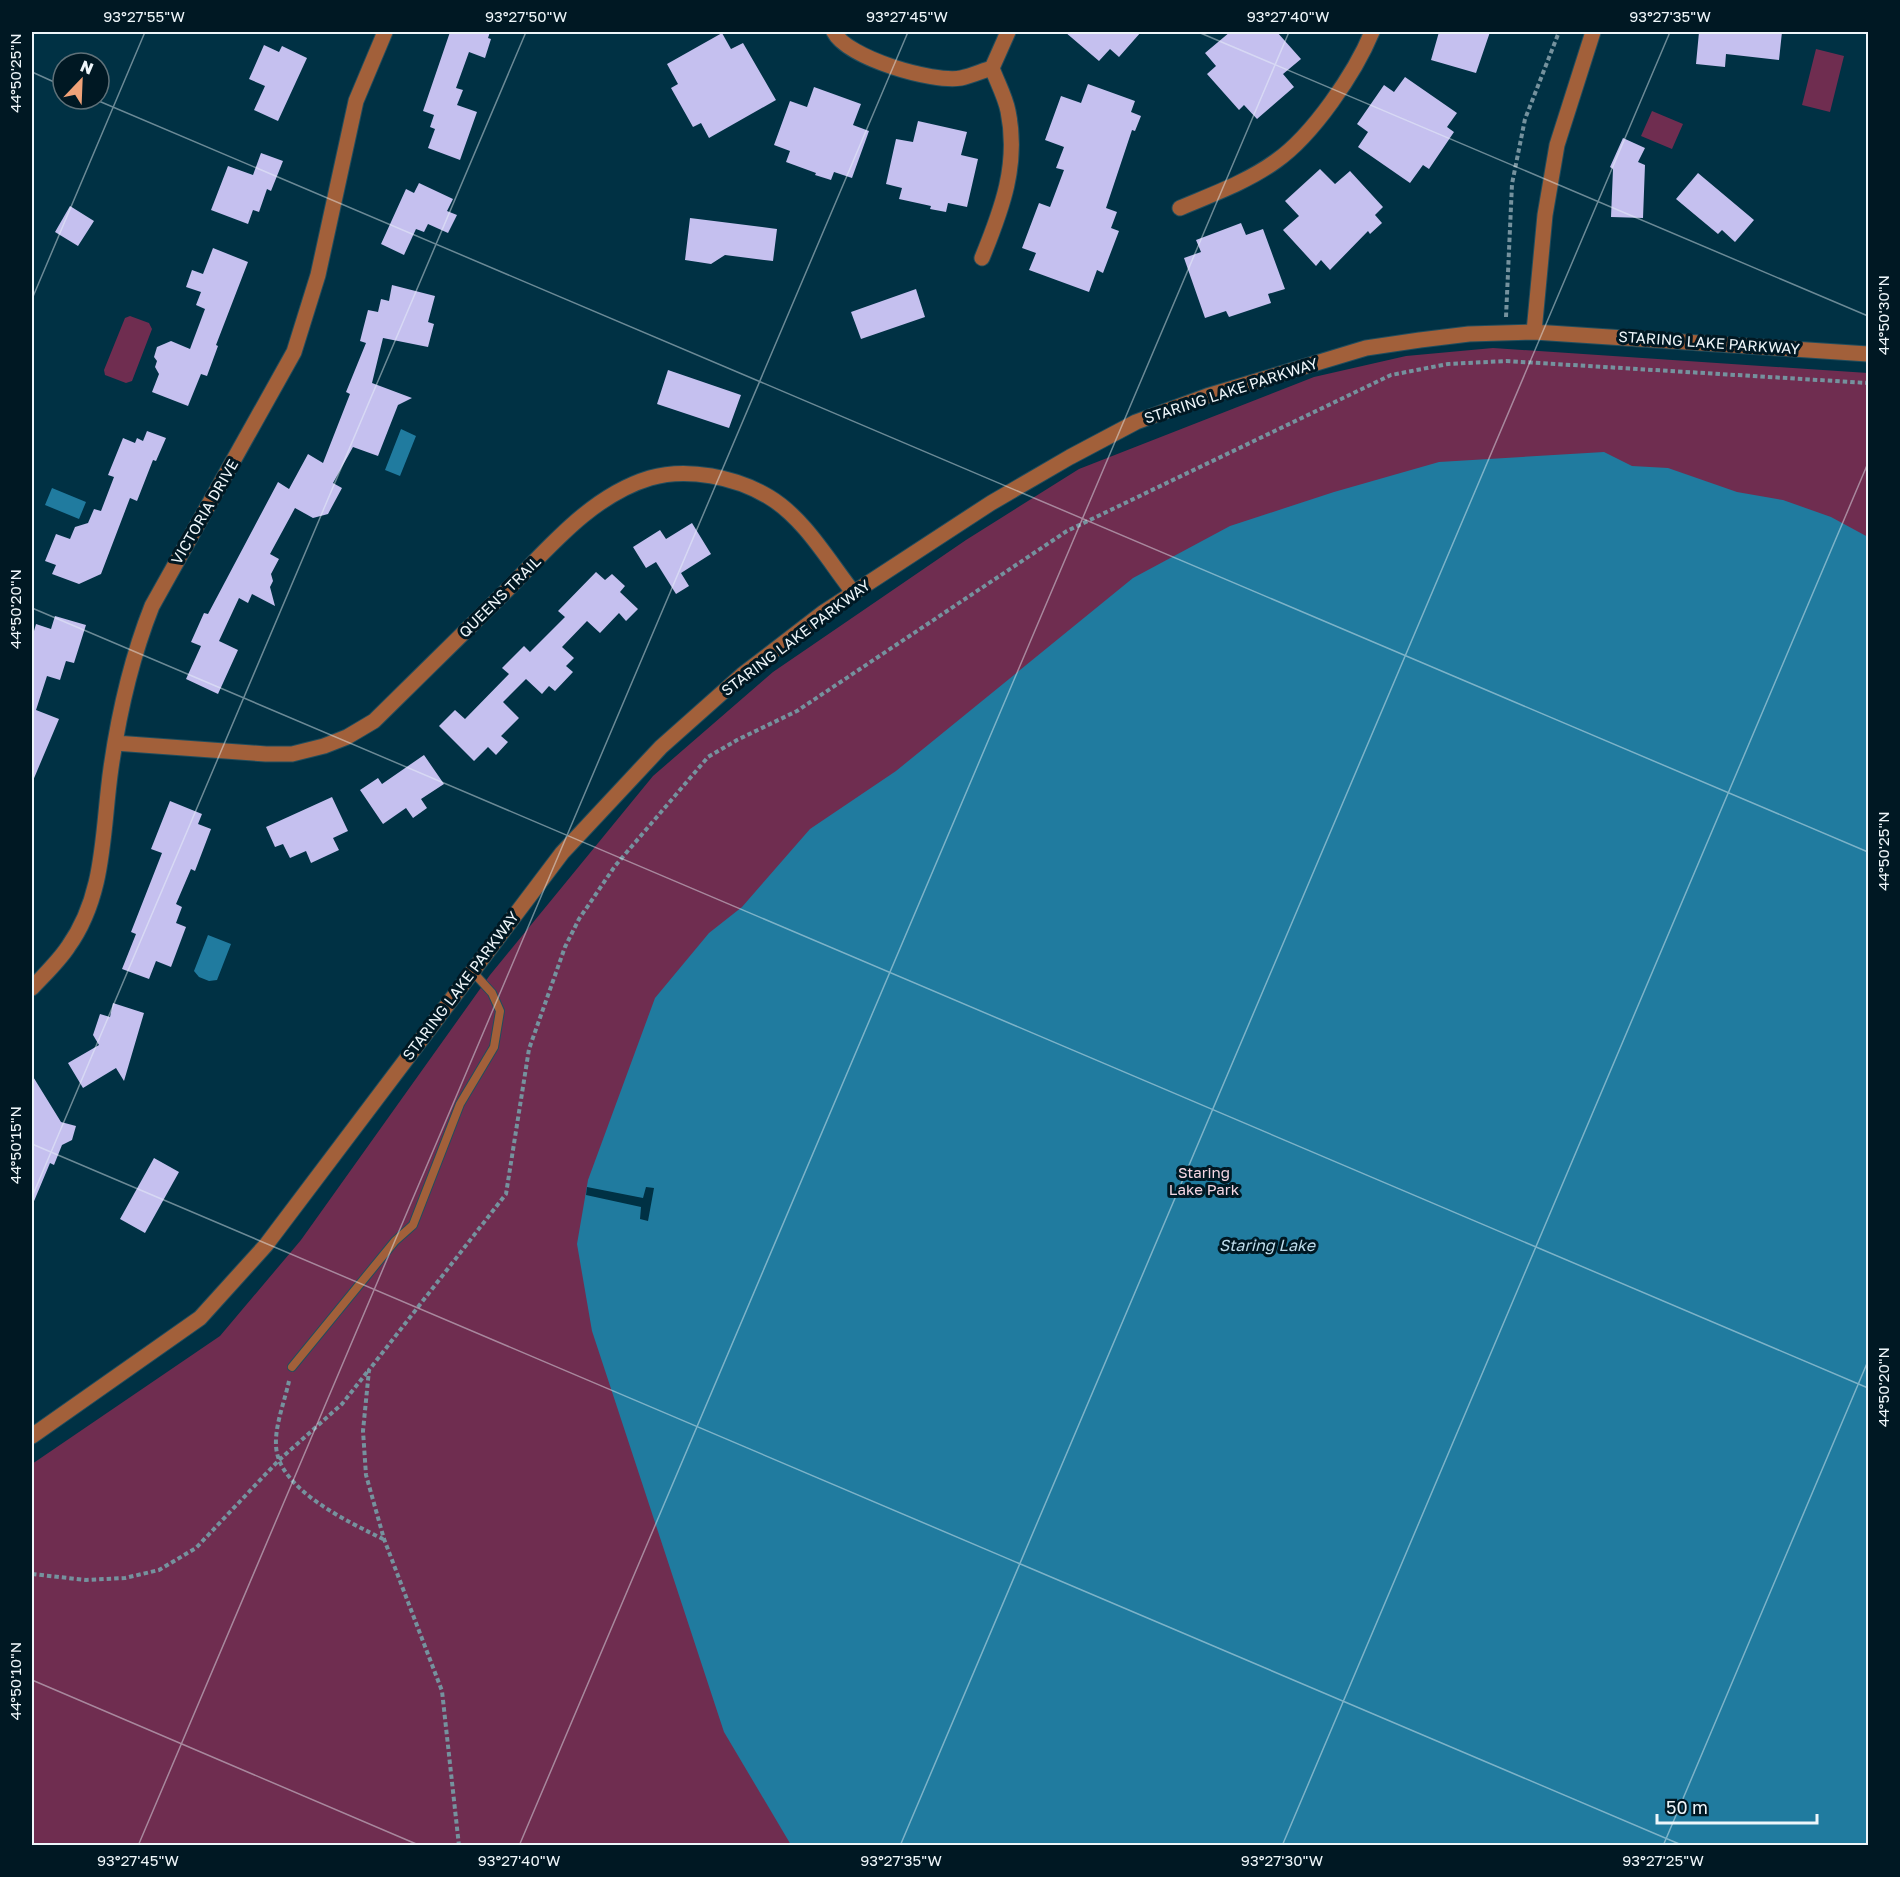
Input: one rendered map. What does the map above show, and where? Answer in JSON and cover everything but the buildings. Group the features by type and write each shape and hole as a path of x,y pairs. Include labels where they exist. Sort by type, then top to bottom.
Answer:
{"street":[{"name":"VICTORIA DRIVE","path":"32,988 68,947 83,922 95,892 103,856 115,743 133,657 152,606 294,352 309,312 356,101 385,32"},
{"path":"834,32 852,50 929,78 961,78 992,68"},
{"path":"982,258 1002,208 1011,174 1012,141 1008,109 992,68 1008,32"},
{"path":"1180,208 1242,182 1278,160 1326,108 1350,73 1372,32"},
{"path":"1534,332 1545,215 1557,145 1593,32"},
{"name":"STARING LAKE PARKWAY","path":"32,1436 200,1318 236,1281 267,1245 563,851 661,747 742,675 853,592 991,504 1070,457 1136,422 1254,381 1366,348 1469,334 1534,332 1869,354"},
{"name":"QUEENS TRAIL","path":"115,743 266,754 292,753 324,746 347,737 374,721 572,526 609,496 651,478 693,474 729,480 769,497 799,522 853,592"}],"lane":[{"path":"292,1367 395,1241 413,1225 460,1104 494,1047 500,1011 492,993 472,971"}],"path":[{"path":"1506,361 1512,184 1525,119 1559,32"},
{"path":"32,1574 86,1580 125,1578 159,1570 196,1548 279,1460 342,1404 506,1194 529,1049 565,947 601,886 708,757 736,740 798,711 1066,531 1391,375 1448,364 1506,361 1869,383"},
{"path":"292,1367 275,1444 279,1460 304,1495 384,1539"},
{"path":"369,1370 363,1431 366,1475 384,1539 442,1691 459,1845"}],"green space":[{"path":"1816,49 1844,56 1830,112 1802,105"},
{"path":"1652,111 1683,124 1672,149 1641,136"},
{"path":"130,316 149,323 152,329 132,381 126,383 105,375 104,370 125,318"},
{"name":"Staring Lake","path":"1493,348 1868,373 1868,1845 32,1846 32,1464 220,1336 301,1240 490,975 653,776 773,672 966,540 1079,469 1314,377 1406,356"}],"water":[{"path":"401,429 416,436 400,476 385,470"},
{"name":"Staring Lake","path":"1604,452 1632,466 1668,468 1737,492 1783,500 1831,517 1868,537 1868,1845 791,1845 724,1732 592,1331 577,1244 588,1180 655,998 709,933 742,907 810,829 896,771 1133,578 1230,526 1334,492 1439,462"},
{"path":"52,488 86,502 79,519 45,505"},
{"path":"208,935 231,944 217,980 209,981 199,977 194,971"}],"pier":[{"path":"587,1187 643,1198 646,1187 654,1188 648,1221 640,1219 641,1207 586,1195"}],"park label":[{"name":"Staring Lake Park","path":"1204,1182"}]}
